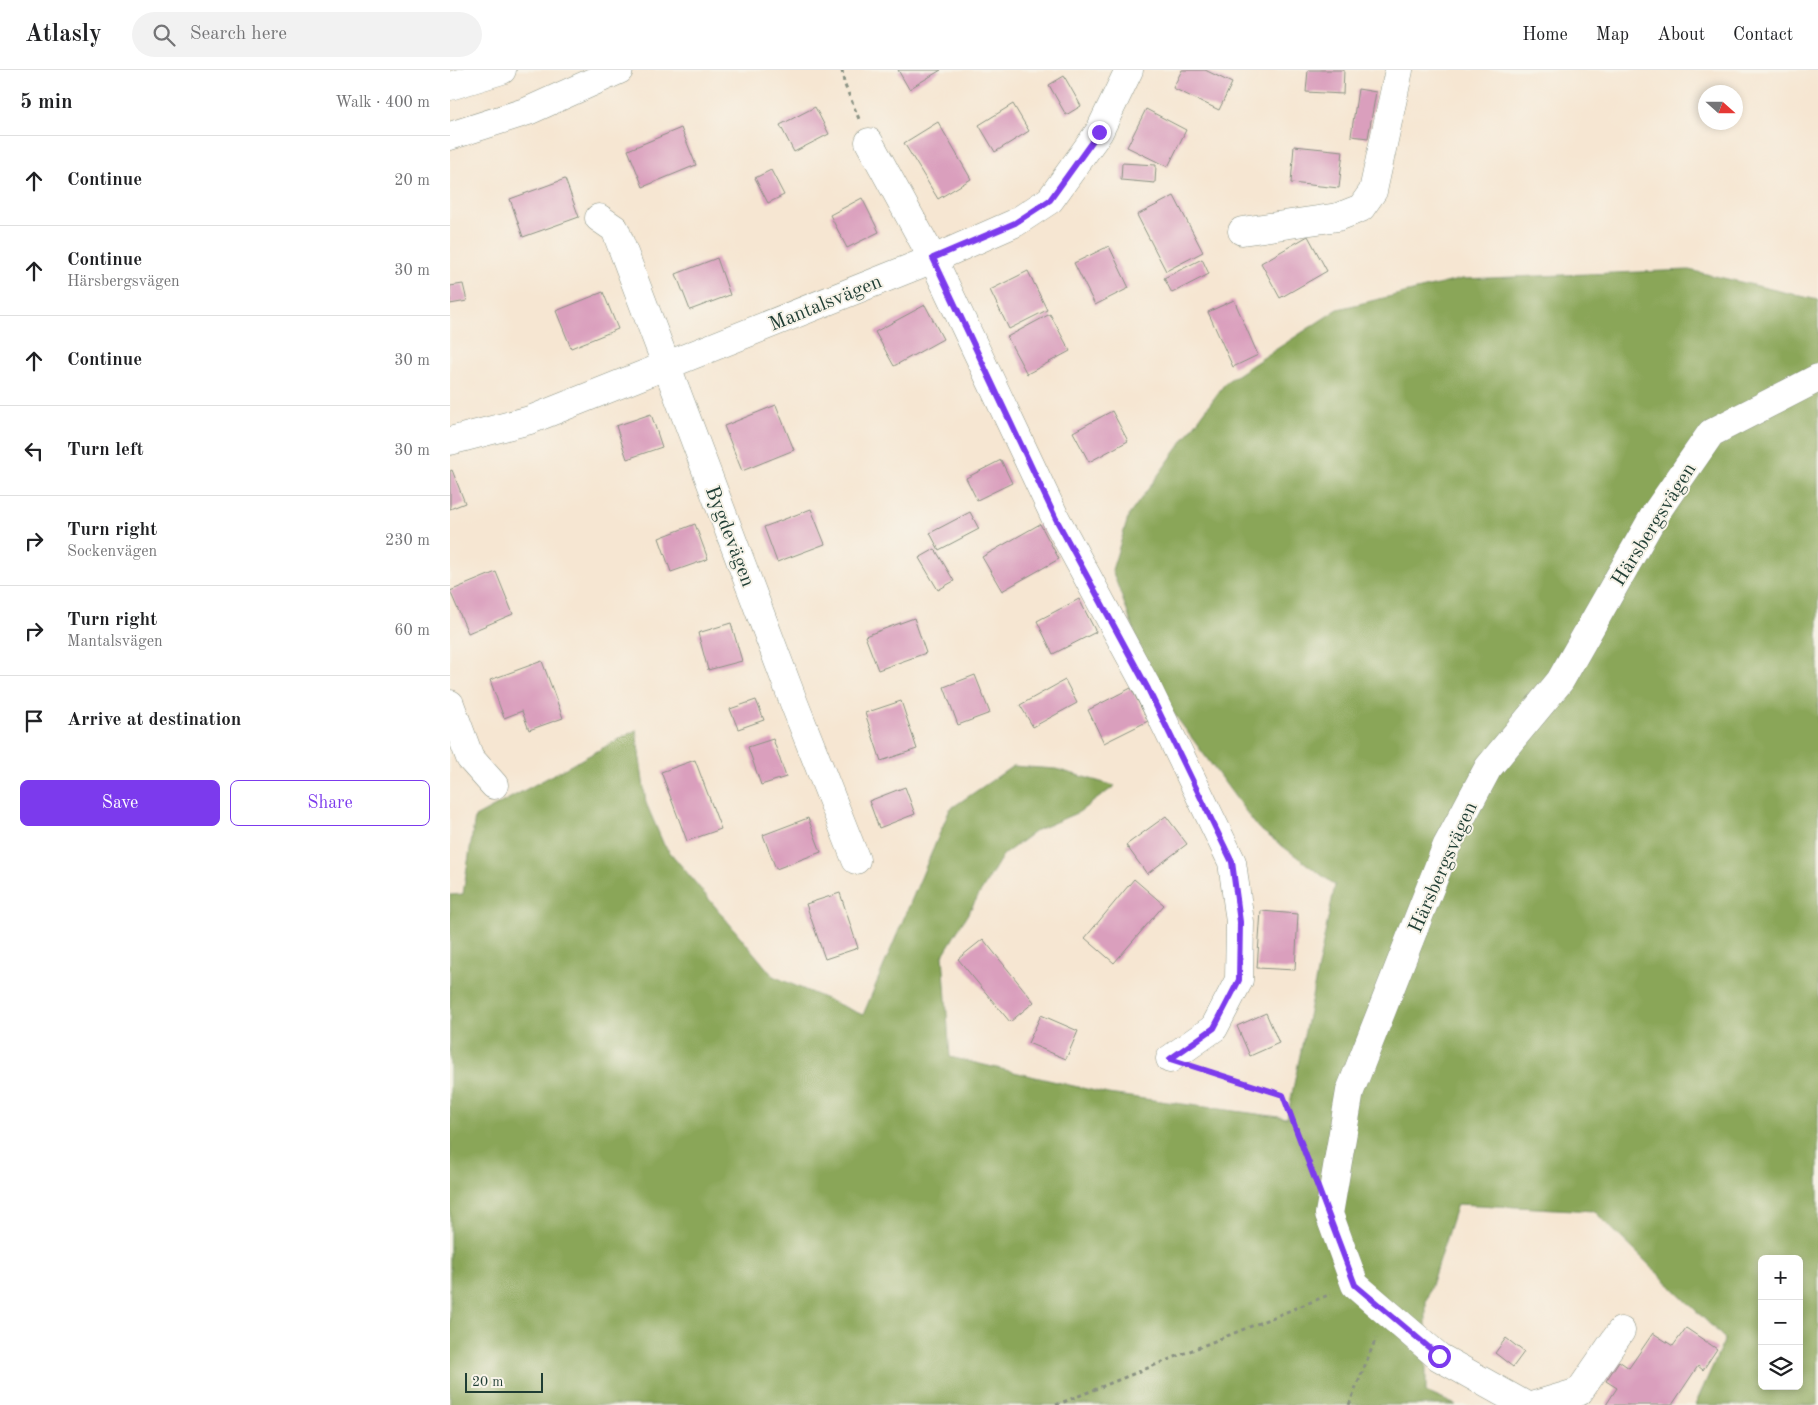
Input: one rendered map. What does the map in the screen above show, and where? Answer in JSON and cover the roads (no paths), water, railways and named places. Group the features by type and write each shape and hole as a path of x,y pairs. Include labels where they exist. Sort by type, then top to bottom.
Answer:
{"street":[{"path":"450,86 502,70"},
{"path":"450,136 528,111 619,70"},
{"name":"Mantalsvägen","path":"450,441 530,420 933,258 1015,223 1050,200 1099,132 1128,70"},
{"path":"1242,231 1338,217 1361,208 1372,191 1399,70"},
{"path":"869,142 933,258 1056,519 1148,689 1232,862 1240,922 1239,980 1214,1028 1170,1059"},
{"name":"Bygdevägen","path":"599,218 615,229 856,860"},
{"name":"Härsbergsvägen","path":"1525,1405 1439,1356 1355,1285 1330,1214 1350,1091 1446,846 1488,768 1560,681 1655,514 1711,432 1818,378"},
{"path":"450,704 470,758 494,785"},
{"path":"1534,1405 1579,1392 1621,1331"}]}
